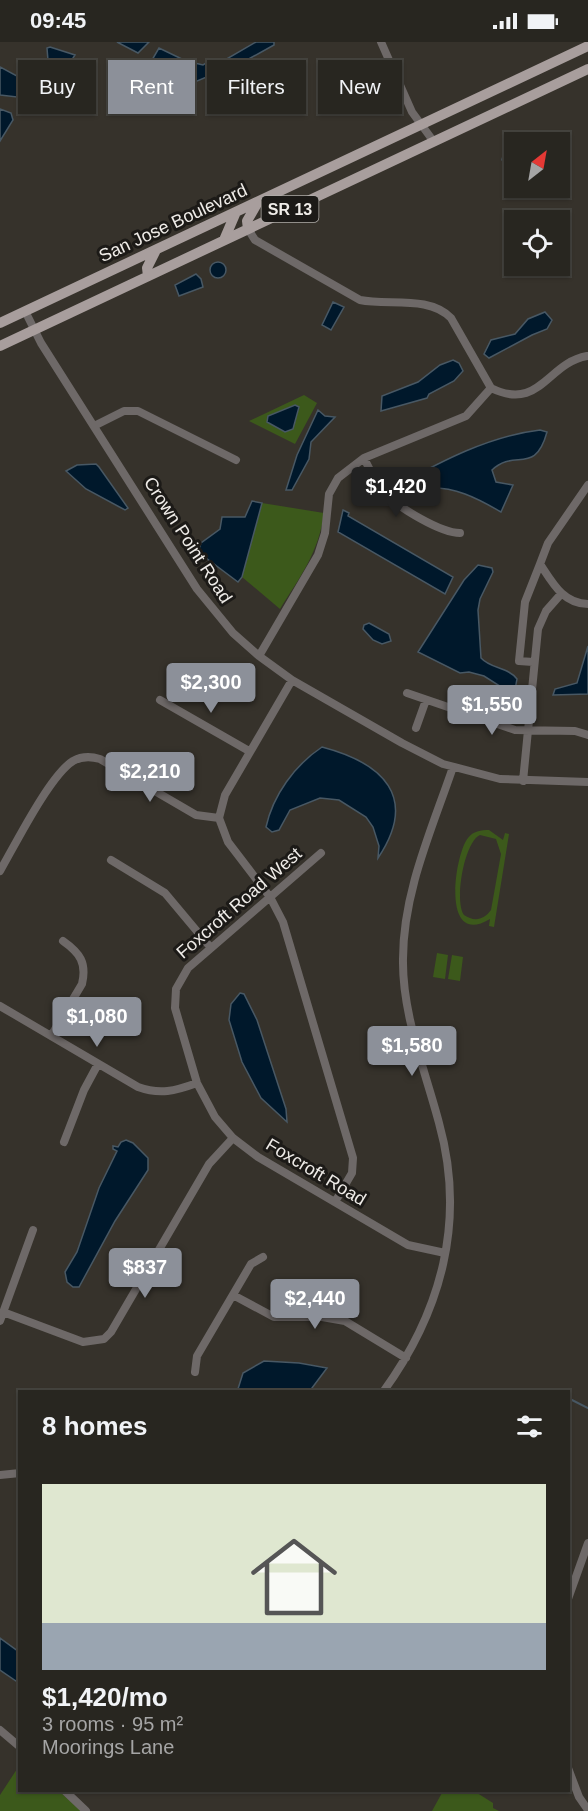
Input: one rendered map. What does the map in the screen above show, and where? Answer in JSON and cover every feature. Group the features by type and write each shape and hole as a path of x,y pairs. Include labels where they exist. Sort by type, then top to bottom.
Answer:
{"main road":[{"name":"San Jose Boulevard","path":"0,323 588,46"},
{"name":"San Jose Boulevard","path":"0,346 588,69"},
{"path":"248,229 248,221 258,202"},
{"path":"224,240 236,212"},
{"path":"148,276 147,267 156,250"}],"street":[{"path":"381,42 407,101 434,142"},
{"path":"248,229 255,240 360,300 428,305 441,309 451,318 491,388 506,395 526,394 576,358 587,356"},
{"name":"Crown Point Road","path":"25,311 94,426 197,589 233,633 259,656 292,680 402,743 453,767 495,778 588,782"},
{"path":"259,656 318,555 325,533 327,504 333,486 344,471 364,458 466,416 491,388"},
{"path":"94,426 124,411 138,411 236,460"},
{"path":"364,458 377,483 394,502 448,533 460,533"},
{"path":"533,662 519,661 525,602 548,543 588,484"},
{"path":"540,564 561,594 580,604 588,604"},
{"path":"523,781 533,662 542,618 561,594"},
{"path":"292,680 225,795 219,818 228,842 270,897 284,922 353,1158 352,1173 335,1202"},
{"path":"407,693 514,730 575,731 588,735"},
{"path":"160,700 249,751"},
{"path":"416,728 426,700"},
{"path":"0,871 51,786 71,762 83,756 100,759 204,818 219,818"},
{"path":"384,1390 406,1358 432,1306 445,1253 450,1215 449,1165 416,1044 403,961 409,900 453,767"},
{"name":"Foxcroft Road West","path":"197,1083 174,999 180,979 188,968 210,948 321,853"},
{"path":"111,860 165,893 210,948"},
{"path":"51,1036 82,984 84,974 80,955 63,941"},
{"path":"0,1006 98,1064 150,1091 172,1092 197,1083"},
{"path":"64,1142 84,1090 98,1064"},
{"name":"Foxcroft Road","path":"197,1083 215,1117 233,1138 258,1157 408,1245 445,1253"},
{"path":"33,1230 2,1316 83,1342 104,1339 111,1332 209,1164 233,1138"},
{"path":"195,1372 197,1356 251,1264 263,1257"},
{"path":"233,1295 274,1317 322,1317 345,1321 406,1358"},
{"path":"0,1475 18,1473"},
{"path":"570,1593 588,1543"},
{"path":"0,1730 18,1745"},
{"path":"570,1773 579,1797 588,1810"},
{"path":"66,1792 86,1811"}],"green space":[{"path":"304,395 317,403 295,444 249,421"},
{"path":"262,503 324,513 313,552 280,609 242,577"},
{"path":"489,830 503,840 505,833 509,834 494,927 489,926 490,919 474,925 464,921 458,911 455,895 456,878 463,847 472,834","holes":["480,835 496,839 501,854 491,910 482,918 471,919 464,915 461,908 460,886 465,860 474,840"]},
{"path":"437,953 448,955 445,979 433,977"},
{"path":"452,955 463,957 460,981 448,979"},
{"path":"18,1768 18,1792 60,1792 81,1811 0,1811 0,1795"},
{"path":"442,1792 476,1792 493,1803 493,1808 499,1811 432,1811"}],"water":[{"path":"117,42 149,42 138,53"},
{"path":"256,42 274,42 274,45 247,60 225,60"},
{"path":"47,48 75,55 72,60 48,60"},
{"path":"159,48 184,60 152,60"},
{"path":"207,62 207,77 195,82 195,63 203,65"},
{"path":"0,67 17,76 18,92 17,97 0,95"},
{"path":"0,109 11,113 13,120 0,141"},
{"path":"215,262 221,262 226,270 224,276 215,278 210,273 210,267"},
{"path":"196,274 201,279 203,287 179,296 175,285"},
{"path":"333,302 344,307 331,330 322,325"},
{"path":"545,312 552,320 547,329 489,358 484,354 491,340 515,334 528,319"},
{"path":"453,360 459,363 463,371 454,381 429,394 427,398 381,411 382,396 418,382 440,365"},
{"path":"295,405 299,407 293,429 285,432 267,422 268,416"},
{"path":"318,410 325,416 335,417 311,442 309,459 292,490 286,490 297,455"},
{"path":"540,430 547,432 537,453 530,458 500,464 492,470 496,482 513,485 501,512 456,491 426,488 416,501 398,490 398,485 466,451 502,438"},
{"path":"96,464 128,508 125,510 86,489 66,471 77,465"},
{"path":"252,501 262,503 242,577 238,582 198,552 201,543 220,529 222,517 245,517"},
{"path":"343,510 349,513 348,516 453,577 445,594 338,532"},
{"path":"478,565 492,568 493,572 480,599 478,610 481,658 509,672 517,679 515,690 509,692 484,676 469,672 460,673 418,652 464,580"},
{"path":"369,623 389,634 391,641 382,644 373,640 363,629 364,625"},
{"path":"588,646 588,694 553,695 555,689 577,683"},
{"path":"322,747 362,763 377,773 388,786 394,800 395,817 390,836 378,858 379,846 373,827 366,817 339,800 320,798 290,810 279,830 272,832 266,827 280,792 294,772"},
{"path":"240,993 244,994 257,1020 286,1109 287,1122 261,1098 242,1062 229,1020 231,1004"},
{"path":"126,1140 133,1143 148,1158 148,1170 115,1221 79,1287 73,1287 67,1282 65,1272 77,1252 99,1188 117,1151 113,1149 113,1146 118,1147"},
{"path":"264,1361 299,1363 327,1368 310,1390 238,1390 243,1373"},
{"path":"0,1638 18,1651 18,1678 16,1681 0,1670"}],"waterway":[{"path":"570,1399 588,1408"}]}
